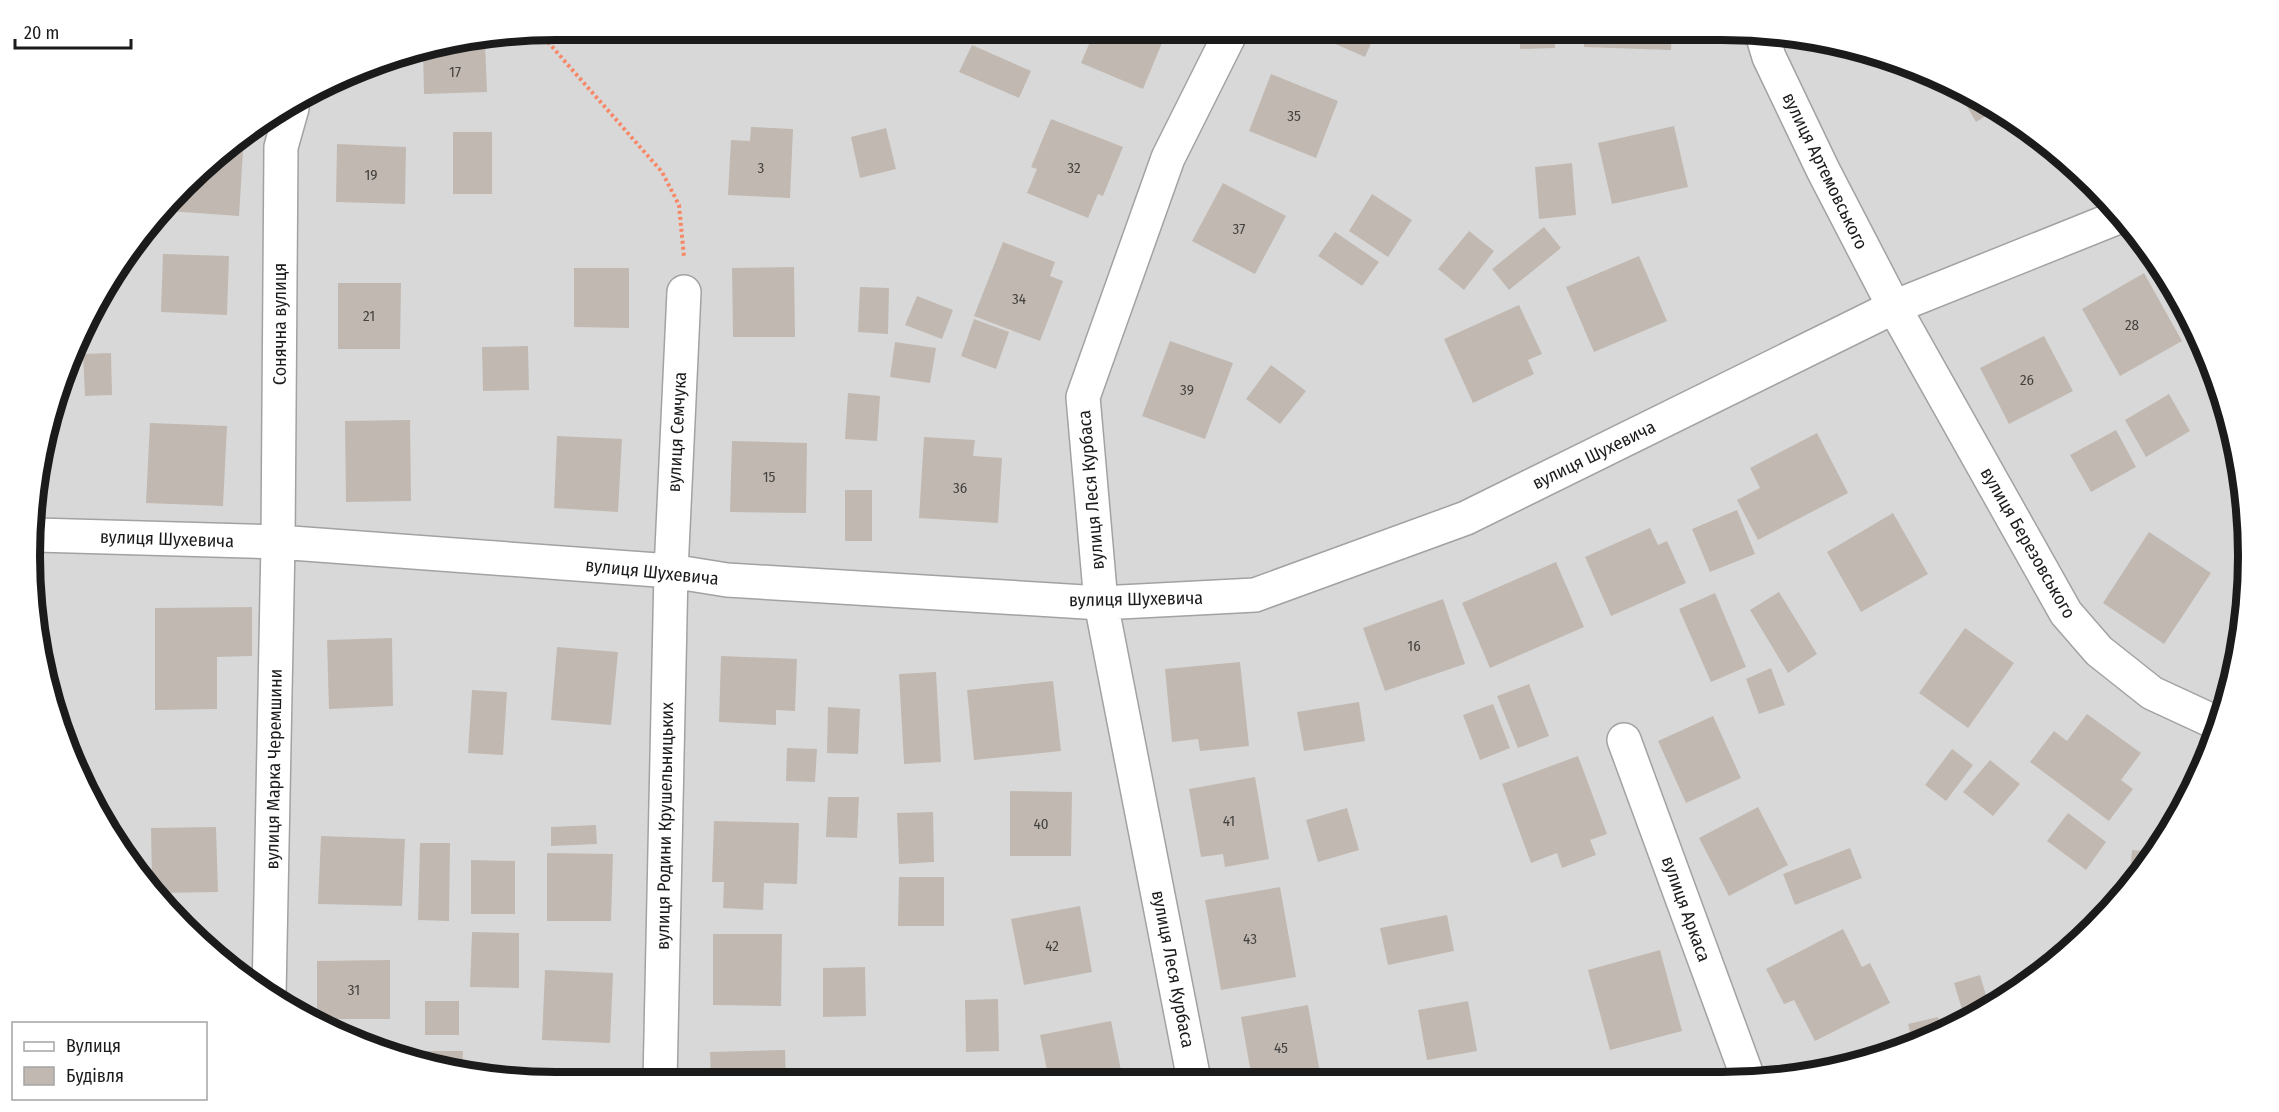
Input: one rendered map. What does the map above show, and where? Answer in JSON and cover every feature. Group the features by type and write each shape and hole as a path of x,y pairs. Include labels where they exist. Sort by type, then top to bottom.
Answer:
{"street":[{"name":"вулиця Леся Курбаса","path":"1192,1072 1101,603 1083,397 1168,158 1227,40"},
{"name":"вулиця Артемовського","path":"1765,43 1769,57 1823,170 1894,307"},
{"name":"Сонячна вулиця","path":"278,542 281,147 290,115"},
{"name":"вулиця Шухевича","path":"41,535 278,542 670,571 727,580 1101,603 1255,595 1466,518 1894,307 2113,219"},
{"name":"вулиця Семчука","path":"670,571 684,292"},
{"name":"вулиця Березовського","path":"1894,307 2066,613 2099,651 2152,693 2211,721"},
{"name":"вулиця Марка Черемшини","path":"269,984 278,542"},
{"name":"вулиця Родини Крушельницьких","path":"660,1072 670,571"},
{"name":"вулиця Аркаса","path":"1624,740 1745,1071"}],"path":[{"path":"547,41 662,172 679,205 684,244 684,292"}],"shaded area":[{"path":"556,40 1723,40 1824,50 1889,68 1920,80 1951,94 2009,127 2063,168 2088,191 2111,216 2152,270 2185,328 2199,359 2211,390 2229,455 2237,522 2238,556 2237,590 2229,657 2211,722 2199,753 2185,784 2152,842 2111,896 2063,944 2009,985 1951,1018 1889,1044 1824,1062 1723,1072 556,1072 455,1062 390,1044 359,1032 328,1018 270,985 216,944 168,896 127,842 110,814 94,784 68,722 50,657 40,556 45,489 50,455 68,390 94,328 127,270 168,216 191,191 216,168 270,127 328,94 390,68 455,50"}],"building":[{"path":"1091,40 1163,40 1143,89 1081,63"},
{"path":"1327,40 1373,40 1365,57"},
{"path":"1520,40 1555,40 1555,48 1520,49"},
{"path":"1584,40 1672,40 1671,50 1584,47"},
{"path":"972,45 1031,71 1019,98 959,72"},
{"path":"485,46 487,92 424,94 423,58"},
{"path":"1271,74 1338,101 1316,158 1249,131"},
{"path":"1964,101 1988,114 1976,122"},
{"path":"1051,119 1123,147 1103,196 1098,194 1088,218 1027,193 1037,169 1031,167"},
{"path":"1674,126 1688,187 1612,204 1598,143"},
{"path":"751,127 793,129 790,198 728,195 731,140 750,141"},
{"path":"886,128 896,169 860,178 851,137"},
{"path":"453,132 492,132 492,194 453,194"},
{"path":"337,144 406,147 405,204 336,202"},
{"path":"237,151 243,151 239,216 172,211 216,168"},
{"path":"1572,163 1576,215 1539,219 1535,167"},
{"path":"1223,183 1286,216 1255,274 1192,241"},
{"path":"1372,194 1412,220 1388,257 1349,231"},
{"path":"1544,227 1561,248 1509,290 1492,269"},
{"path":"1469,231 1494,251 1464,290 1438,269"},
{"path":"1335,232 1379,262 1362,286 1318,256"},
{"path":"1003,242 1055,262 1050,276 1063,281 1040,341 974,316"},
{"path":"163,254 229,256 227,315 161,312"},
{"path":"1639,256 1667,321 1594,352 1566,287"},
{"path":"794,267 795,337 733,337 732,268"},
{"path":"574,268 629,268 629,328 574,327"},
{"path":"2144,273 2182,341 2120,376 2082,309"},
{"path":"338,283 401,283 400,349 338,349"},
{"path":"860,287 889,288 888,334 858,332"},
{"path":"917,296 953,310 942,339 905,325"},
{"path":"1519,305 1542,354 1528,360 1534,374 1473,403 1444,339"},
{"path":"974,319 1009,332 996,369 961,356"},
{"path":"2044,336 2073,391 2009,424 1980,368"},
{"path":"1170,341 1233,363 1205,439 1142,416"},
{"path":"895,342 936,348 930,383 890,377"},
{"path":"528,346 529,390 483,391 482,347"},
{"path":"111,353 112,395 85,396 83,354"},
{"path":"1271,365 1306,391 1280,424 1246,399"},
{"path":"848,393 880,396 877,441 845,439"},
{"path":"2169,394 2190,431 2146,457 2125,420"},
{"path":"410,420 411,501 346,502 345,421"},
{"path":"150,423 227,426 223,506 146,503"},
{"path":"2116,430 2136,467 2091,492 2070,455"},
{"path":"1817,433 1848,493 1758,540 1737,500 1760,488 1750,468"},
{"path":"557,436 622,439 618,512 554,508"},
{"path":"924,437 975,440 973,456 1002,458 998,523 919,518"},
{"path":"732,441 807,443 806,513 730,512"},
{"path":"845,490 872,490 872,541 845,541"},
{"path":"1737,510 1755,554 1710,572 1692,529"},
{"path":"1893,513 1928,574 1861,612 1827,552"},
{"path":"1650,528 1658,545 1667,541 1686,583 1611,616 1585,557"},
{"path":"2149,532 2211,573 2164,644 2103,603"},
{"path":"1556,562 1584,627 1490,668 1462,603"},
{"path":"1779,592 1817,654 1788,673 1750,610"},
{"path":"1715,593 1746,667 1711,682 1679,609"},
{"path":"1443,599 1465,664 1385,691 1363,628"},
{"path":"252,607 252,656 217,657 217,709 155,710 155,608"},
{"path":"1965,628 2014,663 1968,728 1919,693"},
{"path":"392,638 393,706 329,709 327,640"},
{"path":"557,647 618,652 611,725 551,720"},
{"path":"721,656 797,659 795,711 776,710 776,725 719,722"},
{"path":"1240,662 1249,746 1200,751 1198,739 1172,742 1165,669"},
{"path":"1771,668 1785,705 1759,714 1746,679"},
{"path":"936,672 941,762 904,764 899,674"},
{"path":"1053,681 1061,751 974,760 967,690"},
{"path":"1529,684 1549,736 1518,748 1497,696"},
{"path":"472,690 507,692 503,755 468,753"},
{"path":"1359,702 1365,741 1304,751 1297,712"},
{"path":"1493,704 1510,748 1480,760 1463,715"},
{"path":"828,707 860,709 858,754 827,753"},
{"path":"2087,714 2141,753 2121,780 2133,789 2109,821 2030,762 2054,731 2067,741"},
{"path":"1713,716 1741,778 1686,803 1658,741"},
{"path":"787,748 817,749 815,782 786,781"},
{"path":"1952,749 1973,765 1946,801 1925,785"},
{"path":"1578,756 1607,834 1590,840 1596,855 1562,868 1557,853 1531,863 1502,784"},
{"path":"1990,760 2020,784 1993,816 1963,792"},
{"path":"1255,777 1269,859 1225,867 1223,854 1201,857 1189,789"},
{"path":"1010,791 1072,792 1071,856 1010,856"},
{"path":"828,797 859,797 857,838 826,837"},
{"path":"1758,807 1788,865 1729,896 1699,838"},
{"path":"1347,808 1359,850 1318,862 1306,820"},
{"path":"933,812 934,862 899,864 897,813"},
{"path":"2068,813 2106,842 2086,870 2047,841"},
{"path":"714,821 799,823 797,884 764,883 763,910 723,908 724,882 712,882"},
{"path":"596,825 597,844 551,846 551,827"},
{"path":"216,827 218,892 165,893 152,876 151,828"},
{"path":"321,836 405,839 402,906 318,904"},
{"path":"420,843 450,843 449,921 418,920"},
{"path":"1850,848 1862,878 1795,905 1783,874"},
{"path":"2132,850 2145,851 2132,870 2130,872"},
{"path":"547,853 613,854 611,921 547,921"},
{"path":"471,860 515,861 515,914 471,914"},
{"path":"899,877 944,877 944,926 898,926"},
{"path":"1280,887 1296,977 1221,990 1205,900"},
{"path":"1080,906 1092,972 1024,985 1011,919"},
{"path":"1447,915 1454,951 1388,965 1380,928"},
{"path":"1843,929 1862,967 1870,963 1890,1003 1815,1041 1794,1000 1784,1004 1766,969"},
{"path":"472,932 519,933 519,988 470,987"},
{"path":"713,934 782,934 781,1006 713,1005"},
{"path":"1660,950 1682,1031 1610,1050 1588,970"},
{"path":"390,960 390,1019 330,1019 317,1012 317,961"},
{"path":"865,967 866,1016 823,1017 823,968"},
{"path":"545,970 613,973 610,1043 542,1040"},
{"path":"1980,975 1987,998 1963,1012 1954,983"},
{"path":"998,999 999,1051 966,1052 965,1000"},
{"path":"425,1001 459,1001 459,1035 425,1035"},
{"path":"1468,1001 1477,1051 1427,1060 1418,1010"},
{"path":"1308,1005 1320,1072 1251,1072 1241,1017"},
{"path":"1938,1017 1939,1023 1911,1036 1908,1024"},
{"path":"1111,1021 1121,1072 1047,1072 1040,1035"},
{"path":"785,1050 786,1072 711,1072 710,1052"},
{"path":"423,1051 463,1051 462,1063 455,1062 423,1054"}]}
